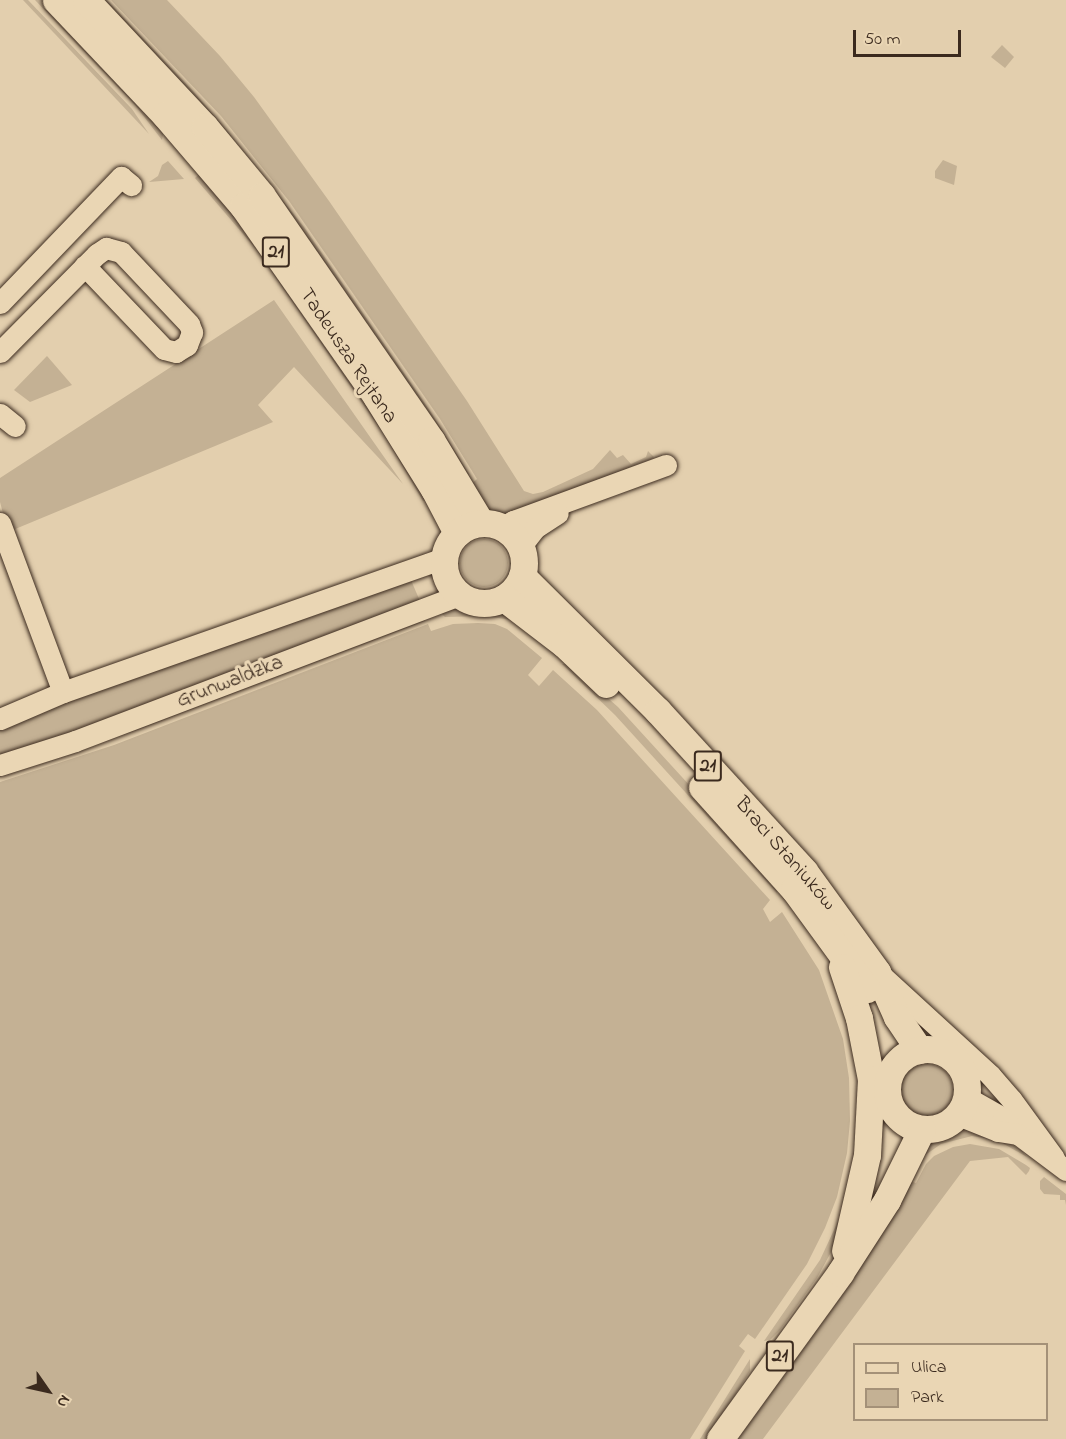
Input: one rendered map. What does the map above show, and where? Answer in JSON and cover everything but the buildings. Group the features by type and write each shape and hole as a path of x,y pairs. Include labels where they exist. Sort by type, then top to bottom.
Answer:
{"main road":[{"name":"Tadeusza Rejtana","path":"56,0 181,132 243,206 376,396 434,489 490,532"},
{"name":"Tadeusza Rejtana","path":"86,0 205,127 261,196 431,440 490,532"},
{"path":"490,532 446,549 445,572 450,585 459,595 482,603 504,598 515,588 522,576"},
{"name":"21","path":"490,532 524,566 522,576"},
{"name":"Braci Staniuków","path":"522,576 658,711 804,871 877,972 911,1053"},
{"name":"Braci Staniuków","path":"504,598 564,644 618,696 794,889 911,1053"},
{"name":"21","path":"838,950 859,1018 871,1079 867,1155 840,1273"},
{"path":"938,1052 955,1061 962,1071 966,1084 962,1106 942,1126 912,1125 891,1106 887,1088 889,1076 911,1053 938,1052"},
{"name":"21","path":"720,1439 840,1273 887,1200 912,1125"}],"street":[{"path":"0,303 121,177 131,185"},
{"path":"0,352 85,266 106,248 121,252 189,324 192,332 187,345 172,352 161,346 85,266"},
{"path":"490,532 535,528 587,493 666,465"},
{"path":"0,523 63,692"},
{"path":"0,719 63,692 444,558"},
{"name":"Grunwaldzka","path":"0,765 85,737 459,595"},
{"path":"877,972 990,1075 1060,1164"},
{"path":"962,1106 998,1131 1018,1134 1060,1164"}],"green space":[{"path":"23,0 28,0 132,109 149,134"},
{"path":"35,0 46,0 164,129 162,140 135,105"},
{"path":"97,0 107,0 193,91 231,136 227,140"},
{"path":"111,0 167,0 220,56 254,97 329,201 467,401 524,491 533,494 543,492 593,469 610,450 617,458 623,455 631,464 646,457 648,451 654,457 498,518 490,515 469,486 477,479 440,419 289,201 221,116"},
{"path":"1002,45 1014,57 1005,68 991,57"},
{"path":"236,143 304,227 430,411 469,474 464,479 233,146"},
{"path":"943,160 957,166 954,185 935,178 935,171"},
{"path":"168,161 184,179 149,182 158,176 162,165"},
{"path":"204,170 430,498 423,501 385,436 256,249 195,178"},
{"path":"274,300 403,484 294,367 258,405 273,422 8,532 0,502 0,478"},
{"path":"47,356 72,385 30,402 14,390"},
{"path":"484,539 501,546 508,563 501,580 484,587 467,580 460,563 467,546"},
{"path":"410,578 420,601 134,711 0,756 0,728 26,716"},
{"path":"456,607 480,613 503,612 512,620 485,616 445,617 439,611"},
{"path":"425,616 425,621 140,729 0,777 0,773"},
{"path":"428,624 431,631 453,624 495,624 507,629 542,658 528,675 539,686 553,670 597,710 770,900 763,909 770,922 782,912 819,970 843,1039 849,1078 850,1121 847,1153 837,1197 807,1264 755,1339 748,1334 739,1346 745,1351 690,1439 0,1439 0,782 114,745"},
{"path":"562,664 569,664 618,707 776,880 777,893 615,715"},
{"path":"922,1064 932,1064 946,1071 953,1090 946,1109 932,1116 922,1116 912,1112 905,1105 901,1095 901,1085 905,1075 912,1068"},
{"path":"965,1128 988,1132 1021,1150 1027,1157 997,1140 972,1136 941,1144 921,1158 930,1140"},
{"path":"970,1144 999,1149 1026,1165 1030,1168 1029,1171 1026,1175 1008,1157 970,1161 763,1439 730,1439 903,1179 916,1183 926,1164 934,1156 953,1147"},
{"path":"1044,1177 1066,1194 1066,1205 1065,1200 1060,1200 1060,1195 1044,1194 1040,1189 1040,1181"},
{"path":"840,1217 836,1243 817,1278 780,1330 770,1340 764,1341 820,1260"},
{"path":"750,1359 750,1371 708,1439 700,1439"}]}
